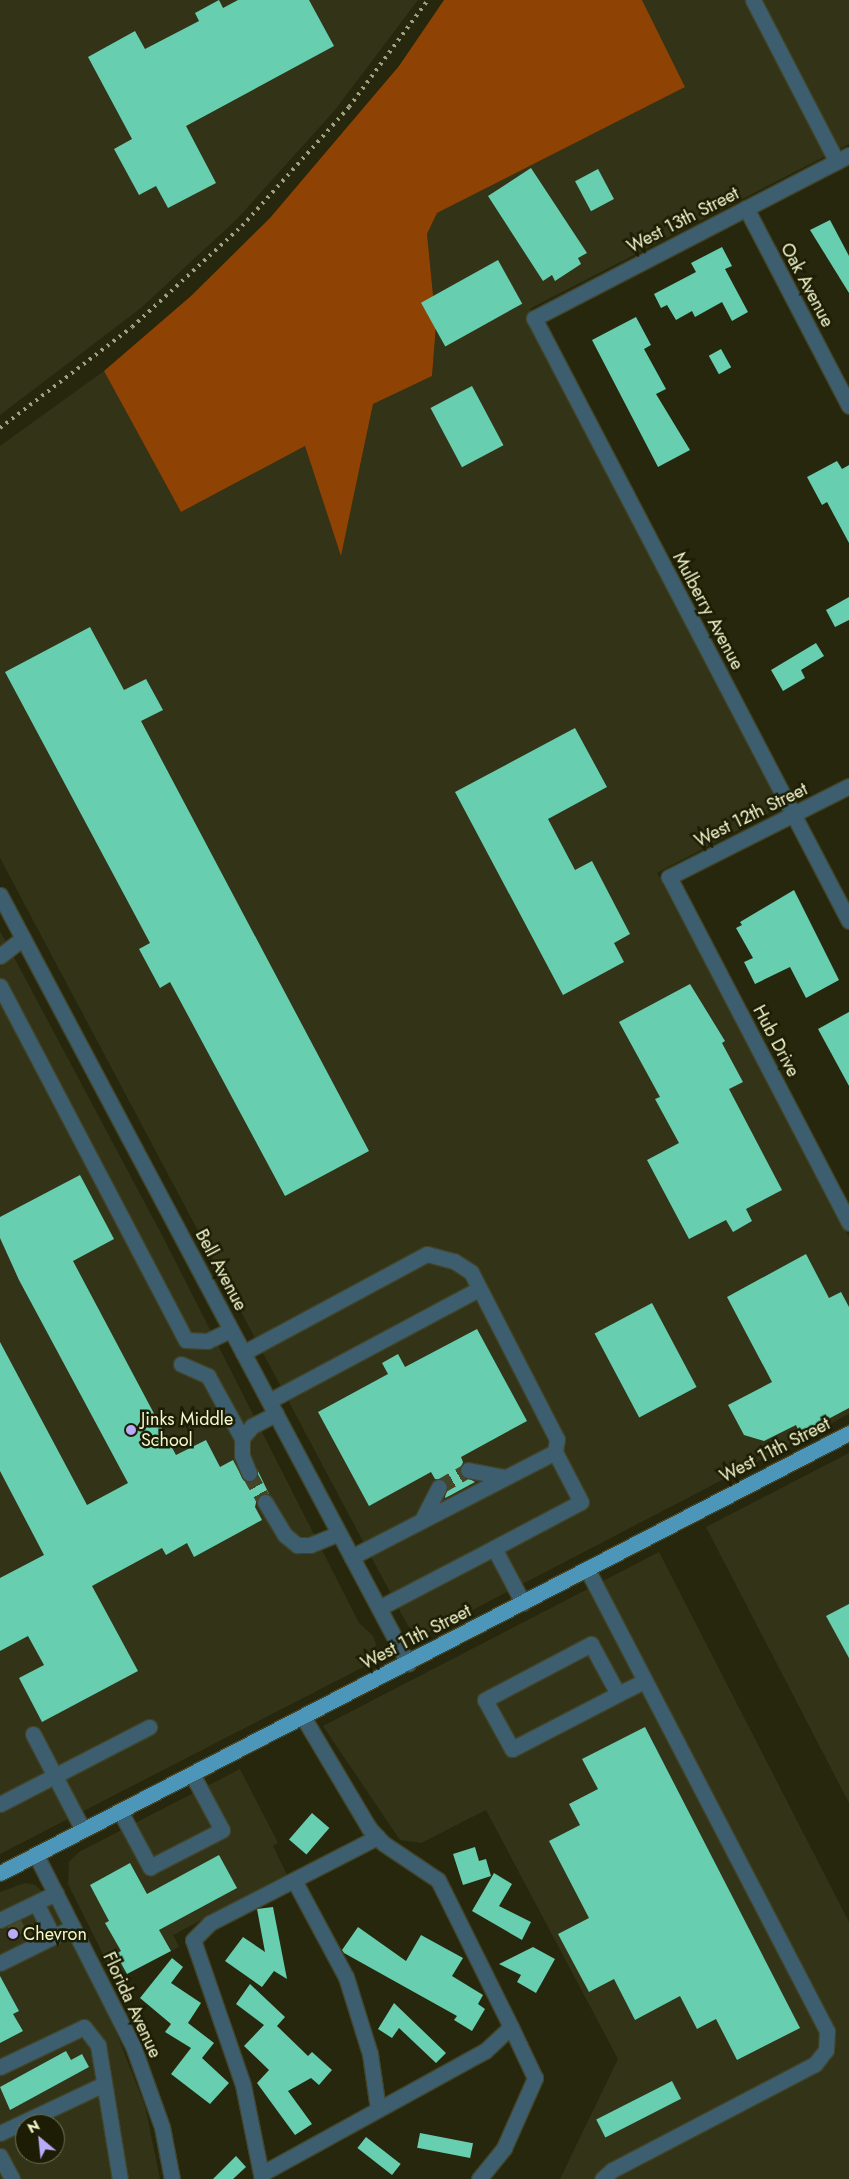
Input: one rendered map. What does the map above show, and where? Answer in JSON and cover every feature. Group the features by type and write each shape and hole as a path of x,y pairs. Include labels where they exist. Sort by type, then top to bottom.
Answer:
{"main road":[{"name":"West 11th Street","path":"0,1873 849,1433"}],"street":[{"path":"753,0 843,158"},
{"name":"West 13th Street","path":"534,318 843,158"},
{"name":"Oak Avenue","path":"746,208 849,406"},
{"name":"Mulberry Avenue","path":"534,318 849,921"},
{"name":"West 12th Street","path":"669,877 849,786"},
{"name":"Hub Drive","path":"669,877 849,1223"},
{"name":"Bell Avenue","path":"0,895 408,1663"},
{"path":"0,956 23,938"},
{"path":"0,986 186,1340 207,1341 231,1330"},
{"path":"243,1353 427,1254 454,1261 471,1272 557,1440 555,1452 581,1502 379,1608"},
{"path":"242,1438 272,1407 479,1289"},
{"path":"181,1364 208,1376 242,1438 242,1456 249,1473"},
{"path":"352,1556 555,1452"},
{"path":"468,1470 503,1477"},
{"path":"422,1520 439,1487"},
{"path":"265,1502 285,1534 297,1545 310,1545 339,1533"},
{"path":"494,1548 523,1603"},
{"path":"587,1569 827,2031 826,2050 815,2064 612,2170 602,2179"},
{"path":"618,1694 591,1644 485,1700 512,1749 645,1681"},
{"path":"303,1717 348,1798 377,1837 438,1880 535,2078 504,2148 479,2179"},
{"path":"0,1803 149,1727"},
{"path":"33,1734 83,1830"},
{"path":"120,1811 150,1867 182,1851 222,1830 192,1774"},
{"path":"377,1837 295,1882 210,1923 193,1940 243,2086 262,2176 378,2109 485,2051 511,2027"},
{"name":"Florida Avenue","path":"36,1855 137,2058 162,2127 172,2179"},
{"path":"295,1882 346,1977 370,2054 378,2109"},
{"path":"8,1919 56,1893"},
{"path":"36,1903 53,1937"},
{"path":"0,1963 25,1945 53,1937 73,1927"},
{"path":"0,2067 84,2026 98,2045 120,2179"},
{"path":"0,2133 104,2084"},
{"path":"0,2156 12,2179"}],"shaded area":[{"path":"0,0 418,0 335,110 237,219 141,308 0,415"},
{"path":"444,0 642,0 685,87 437,213 427,234 436,325 432,376 373,404 341,556 305,446 181,512 104,371 191,296 270,218 399,66"},
{"path":"642,0 849,0 849,144 531,308 526,319 776,800 767,815 657,873 849,1237 849,1414 430,1632 419,1634 408,1626 0,858 0,446 104,371 181,512 305,446 341,555 373,404 432,376 436,325 427,234 437,213 685,87"},
{"name":"Jinks Middle School","path":"0,931 163,1237 359,1623 373,1636 378,1650 373,1662 0,1854"},
{"path":"849,1453 849,1803 706,1527"},
{"path":"659,1552 849,1922 849,2179 560,2179 618,2059 486,1810 421,1843 400,1840 323,1726"},
{"path":"240,1769 278,1843 273,1846 287,1875 173,1935 179,1947 115,1978 68,1884 69,1862 79,1852"},
{"path":"25,1883 35,1885 47,1896 115,2029 145,2106 160,2179 0,2179 0,1892"}],"building":[{"path":"219,0 223,8 238,0 309,0 334,46 186,126 216,183 168,208 156,186 139,195 114,149 132,139 88,57 135,31 145,49 199,21 195,13"},
{"path":"531,168 587,253 578,258 581,264 555,281 552,275 543,281 488,196"},
{"path":"598,169 614,199 591,211 575,181"},
{"path":"830,220 849,256 849,293 810,230"},
{"path":"722,247 732,266 725,269 748,312 732,321 722,302 695,317 692,311 676,320 667,305 661,308 654,294 696,272 691,263"},
{"path":"498,260 522,304 445,346 421,303"},
{"path":"636,317 651,345 644,349 666,389 656,394 690,450 658,467 592,340"},
{"path":"721,349 731,367 719,374 709,356"},
{"path":"472,386 503,445 462,467 431,408"},
{"path":"837,461 842,469 849,465 849,543 827,502 822,505 807,477"},
{"path":"849,597 849,620 835,627 826,610"},
{"path":"90,627 124,690 146,679 163,710 141,721 369,1151 285,1196 170,982 160,988 139,949 150,943 5,672"},
{"path":"816,643 824,656 801,670 805,678 783,691 771,670"},
{"path":"575,728 607,787 548,819 575,870 592,861 630,934 614,943 624,962 563,995 455,792"},
{"path":"794,890 839,980 806,998 790,967 755,984 744,962 753,958 736,928 742,925 740,922"},
{"path":"690,984 725,1041 722,1043 743,1082 729,1089 782,1190 746,1209 752,1221 733,1232 726,1220 689,1239 647,1160 679,1143 655,1099 660,1097 619,1022"},
{"path":"849,1012 849,1086 818,1029"},
{"path":"80,1175 114,1239 73,1261 176,1455 206,1440 220,1467 233,1460 244,1481 256,1479 257,1469 269,1494 261,1494 257,1498 255,1507 262,1520 194,1557 187,1543 166,1555 162,1548 92,1586 138,1671 42,1722 19,1678 44,1665 28,1636 0,1651 0,1578 44,1555 0,1471 0,1342 87,1505 128,1483 19,1280 0,1238 0,1217"},
{"path":"806,1254 829,1298 841,1292 849,1307 849,1408 800,1434 796,1425 764,1441 744,1435 728,1405 772,1382 727,1297"},
{"path":"652,1303 697,1387 639,1417 595,1334"},
{"path":"477,1329 527,1421 461,1457 463,1462 459,1473 475,1482 451,1495 445,1498 447,1482 435,1479 431,1472 369,1506 318,1412 388,1374 382,1363 398,1354 405,1367"},
{"path":"849,1604 849,1658 826,1616"},
{"path":"645,1727 800,2028 737,2060 716,2019 697,2029 680,1996 635,2020 614,1979 589,1992 558,1934 589,1918 549,1841 580,1825 569,1804 598,1789 582,1759"},
{"path":"312,1813 329,1828 306,1855 289,1839"},
{"path":"475,1847 479,1861 486,1859 491,1876 463,1885 453,1854"},
{"path":"219,1855 237,1888 159,1930 171,1951 127,1974 116,1954 121,1951 105,1923 109,1921 90,1885 130,1863 147,1894"},
{"path":"494,1873 512,1884 499,1906 531,1922 522,1940 472,1911"},
{"path":"273,1907 287,1979 274,1971 262,1987 225,1961 243,1937 265,1952 257,1909"},
{"path":"358,1927 406,1961 421,1935 463,1958 452,1976 483,1995 478,2004 485,2009 472,2031 454,2020 457,2016 344,1953 342,1950"},
{"path":"533,1947 555,1959 536,1993 517,1982 521,1975 499,1964"},
{"path":"172,1958 183,1967 171,1983 201,2003 188,2023 214,2043 202,2058 229,2083 210,2104 171,2074 191,2048 165,2032 171,2024 140,1998"},
{"path":"0,1976 19,2011 13,2014 23,2031 0,2043"},
{"path":"250,1984 285,2017 277,2026 308,2056 312,2052 332,2070 319,2085 311,2078 288,2091 312,2124 295,2135 257,2083 269,2070 244,2046 264,2025 236,2004"},
{"path":"394,2003 446,2053 436,2063 399,2028 392,2038 378,2029"},
{"path":"66,2051 71,2060 82,2054 89,2067 10,2110 0,2087"},
{"path":"672,2081 681,2099 605,2137 596,2120"},
{"path":"420,2133 473,2143 470,2158 417,2148"},
{"path":"366,2137 401,2164 392,2175 357,2148"},
{"path":"236,2156 246,2167 233,2179 213,2179"}],"tunnel":[{"path":"439,1487 468,1470"},
{"path":"249,1473 265,1502"},
{"path":"13,1920 23,1941"}],"railway":[{"path":"0,428 132,327 242,226 349,107 428,0"}],"place":[{"name":"Jinks Middle School","path":"131,1430"},
{"name":"Chevron","path":"13,1934"}]}
